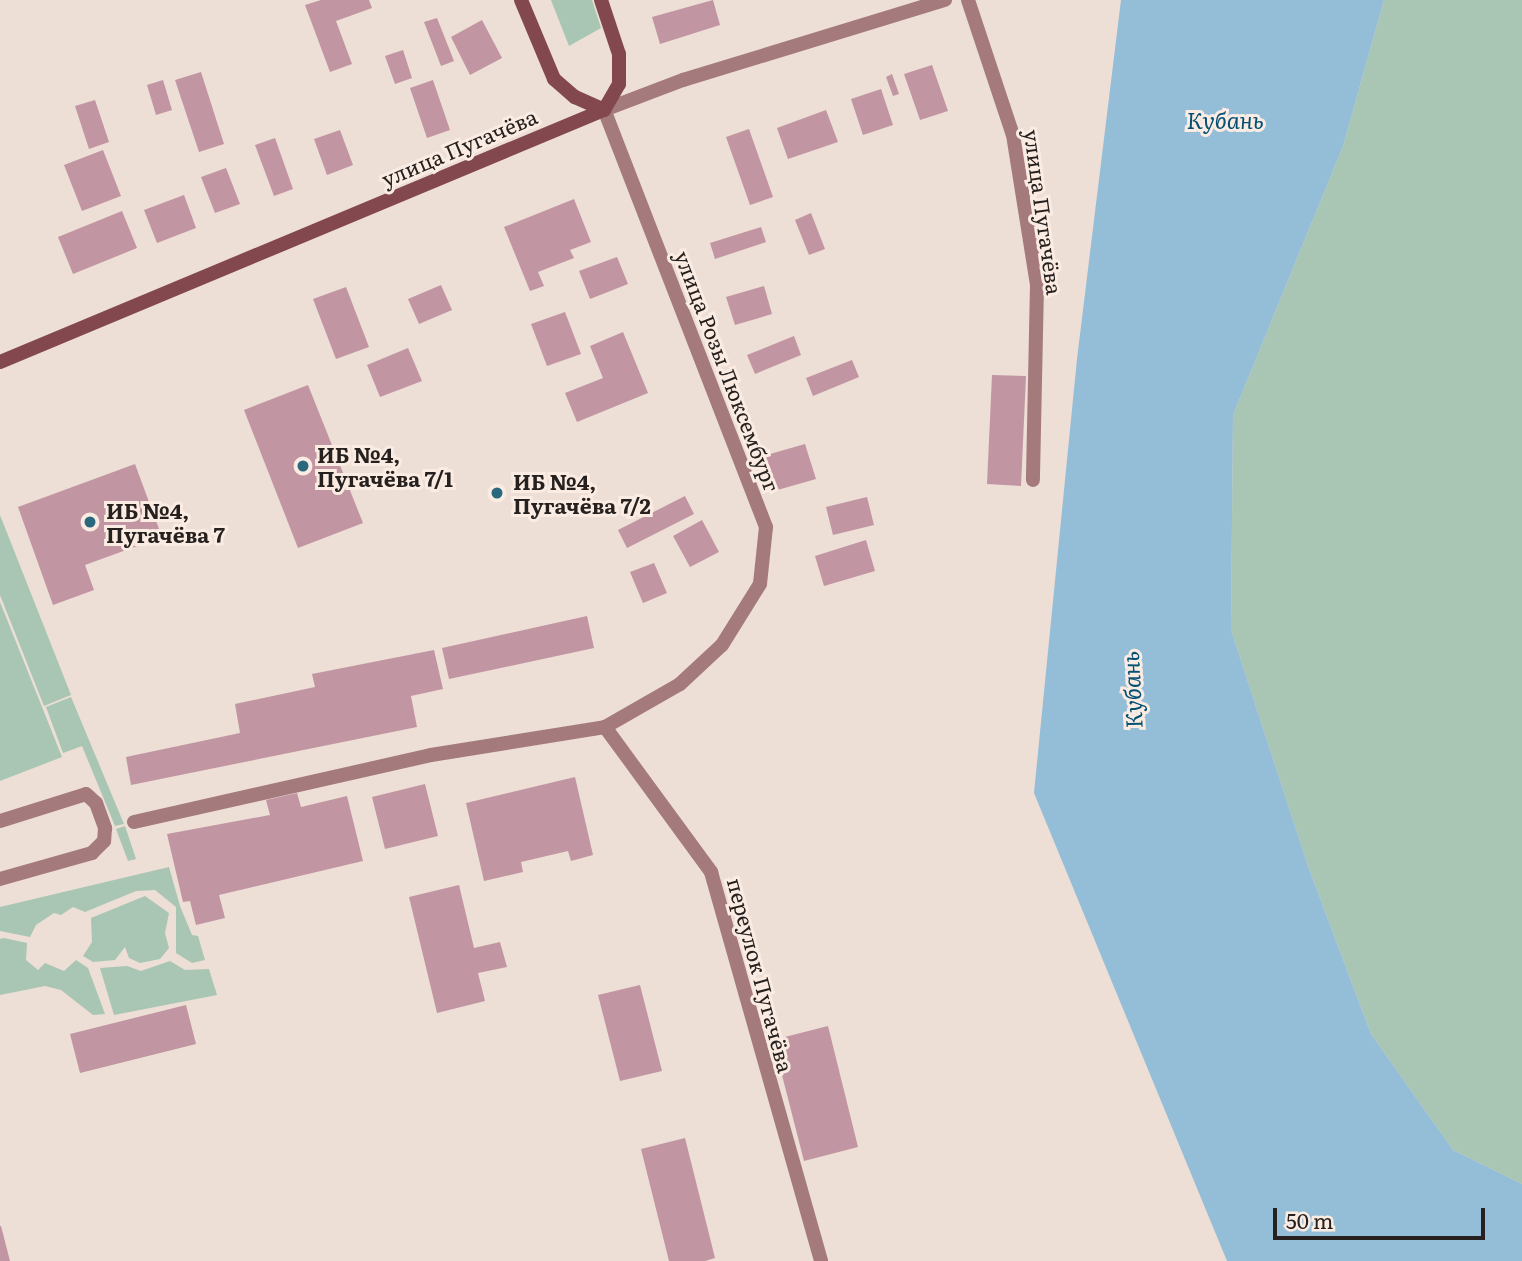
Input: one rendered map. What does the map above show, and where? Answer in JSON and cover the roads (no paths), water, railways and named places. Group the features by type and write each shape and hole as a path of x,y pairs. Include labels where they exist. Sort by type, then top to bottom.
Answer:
{"main road":[{"path":"520,0 554,79 575,97 604,110 619,84 619,54 601,0"},
{"name":"улица Пугачёва","path":"0,362 604,110"}],"street":[{"name":"улица Пугачёва","path":"604,110 683,80 945,0"},
{"name":"улица Пугачёва","path":"968,0 1013,135 1037,285 1033,480"},
{"name":"улица Розы Люксембург","path":"604,110 766,527 760,584 722,645 680,684 605,727"},
{"path":"134,822 431,755 605,727"},
{"name":"переулок Пугачёва","path":"605,727 711,872 821,1261"},
{"path":"0,821 86,794 96,803 105,828 104,841 92,853 0,878"}],"water":[{"name":"Кубань","path":"1121,0 1384,0 1343,146 1233,415 1231,630 1308,866 1371,1034 1453,1150 1522,1184 1522,1261 1227,1261 1034,793 1077,359"}],"place":[{"name":"ИБ №4, Пугачёва 7/1","path":"303,466"},
{"name":"ИБ №4, Пугачёва 7/2","path":"497,493"},
{"name":"ИБ №4, Пугачёва 7","path":"90,522"}]}
